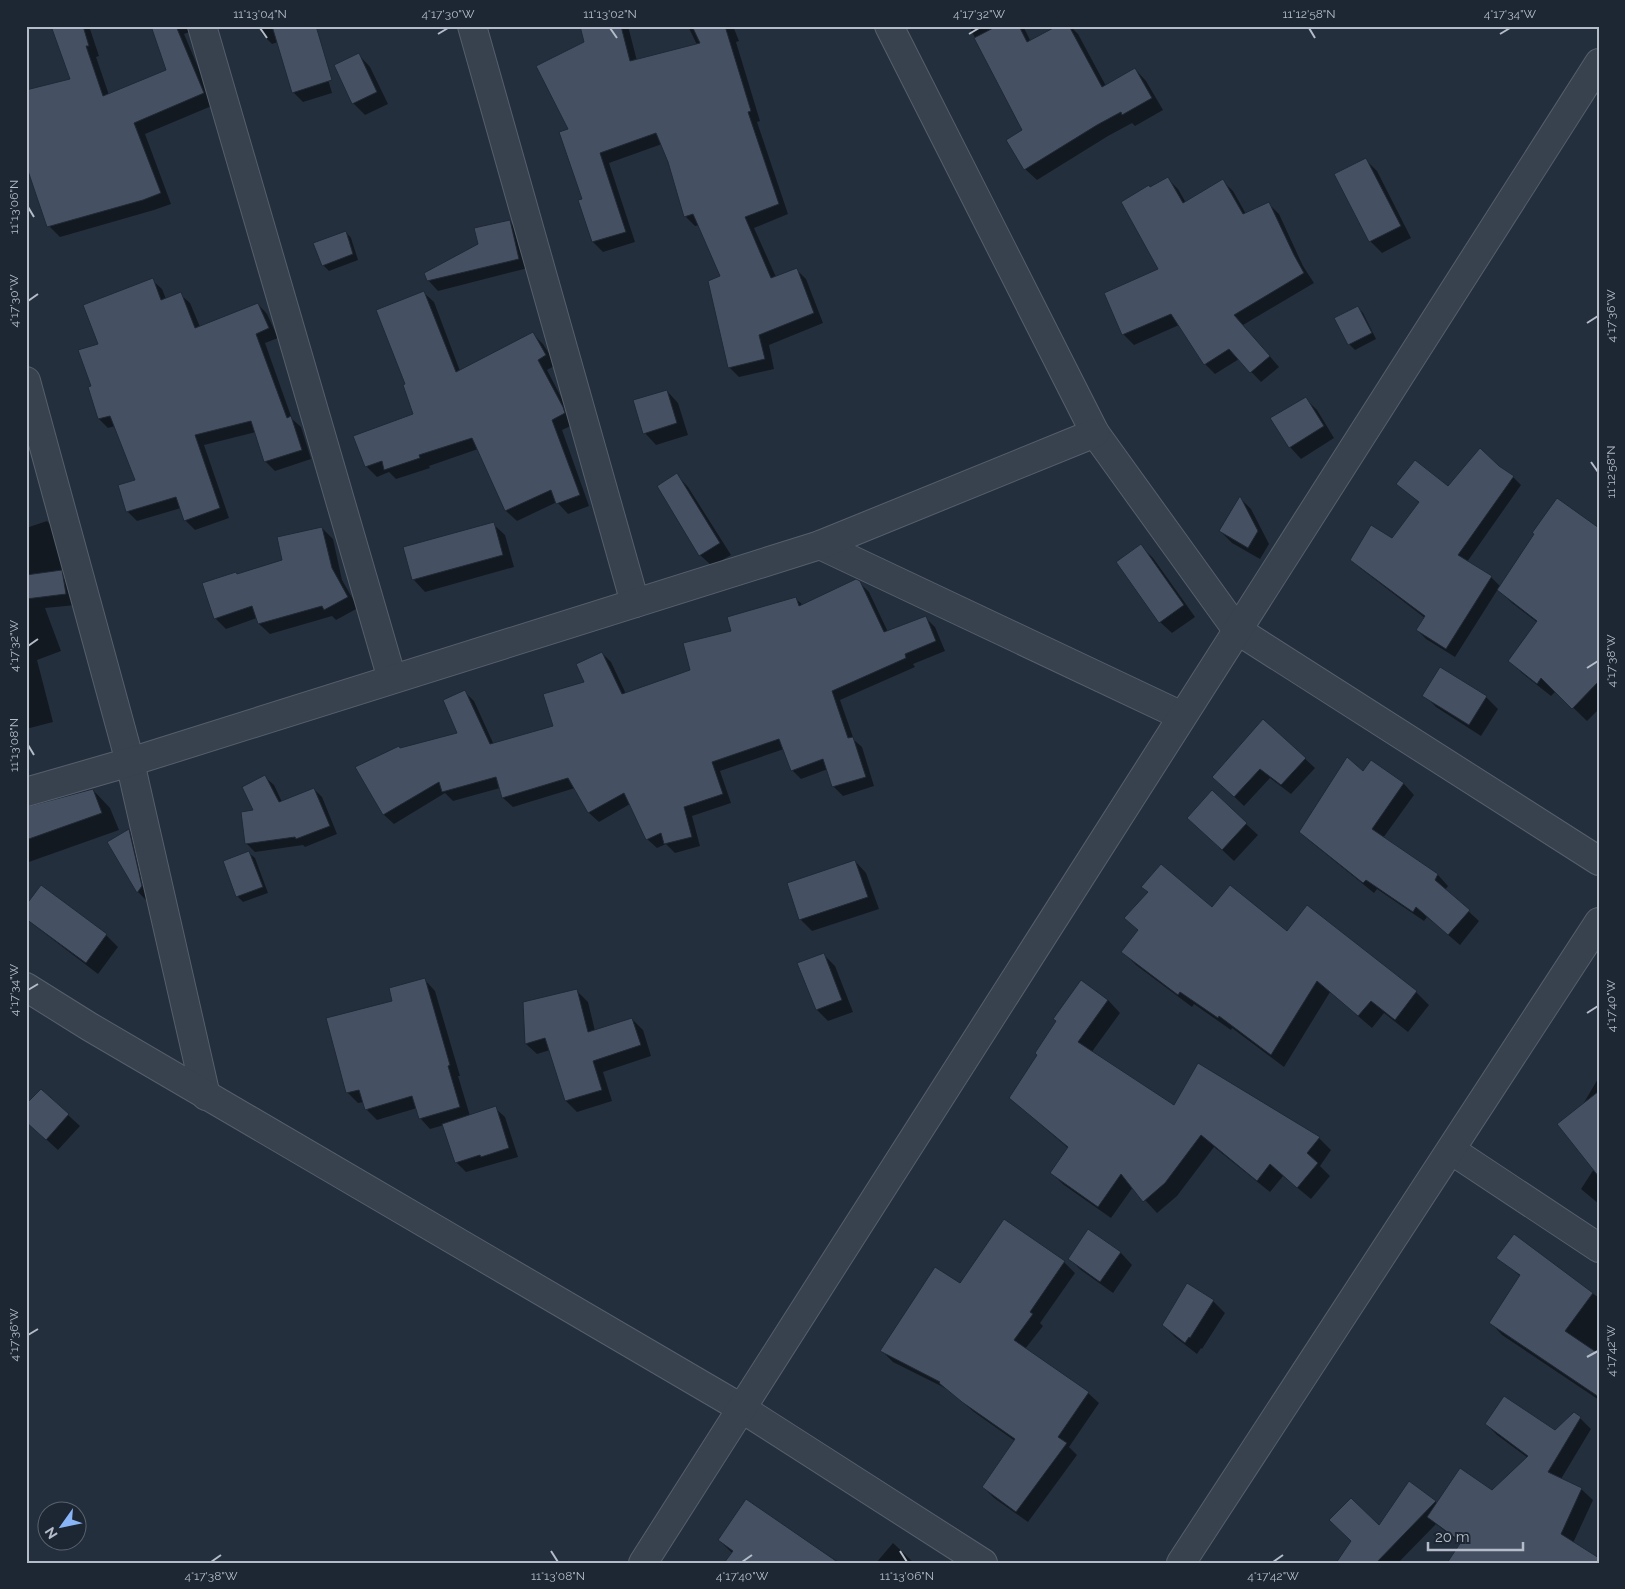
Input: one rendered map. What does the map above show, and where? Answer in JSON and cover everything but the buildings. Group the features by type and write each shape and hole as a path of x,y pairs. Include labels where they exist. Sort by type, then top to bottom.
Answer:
{"street":[{"path":"202,26 392,679"},
{"path":"472,26 635,603"},
{"path":"889,26 1095,433 1237,630 1599,862"},
{"path":"643,1563 1599,63"},
{"path":"26,381 130,762 206,1096"},
{"path":"26,792 130,762 820,545 1095,433"},
{"path":"820,545 1182,716"},
{"path":"1181,1563 1599,922"},
{"path":"26,987 206,1096 741,1408 983,1563"},
{"path":"1451,1150 1599,1248"}]}
